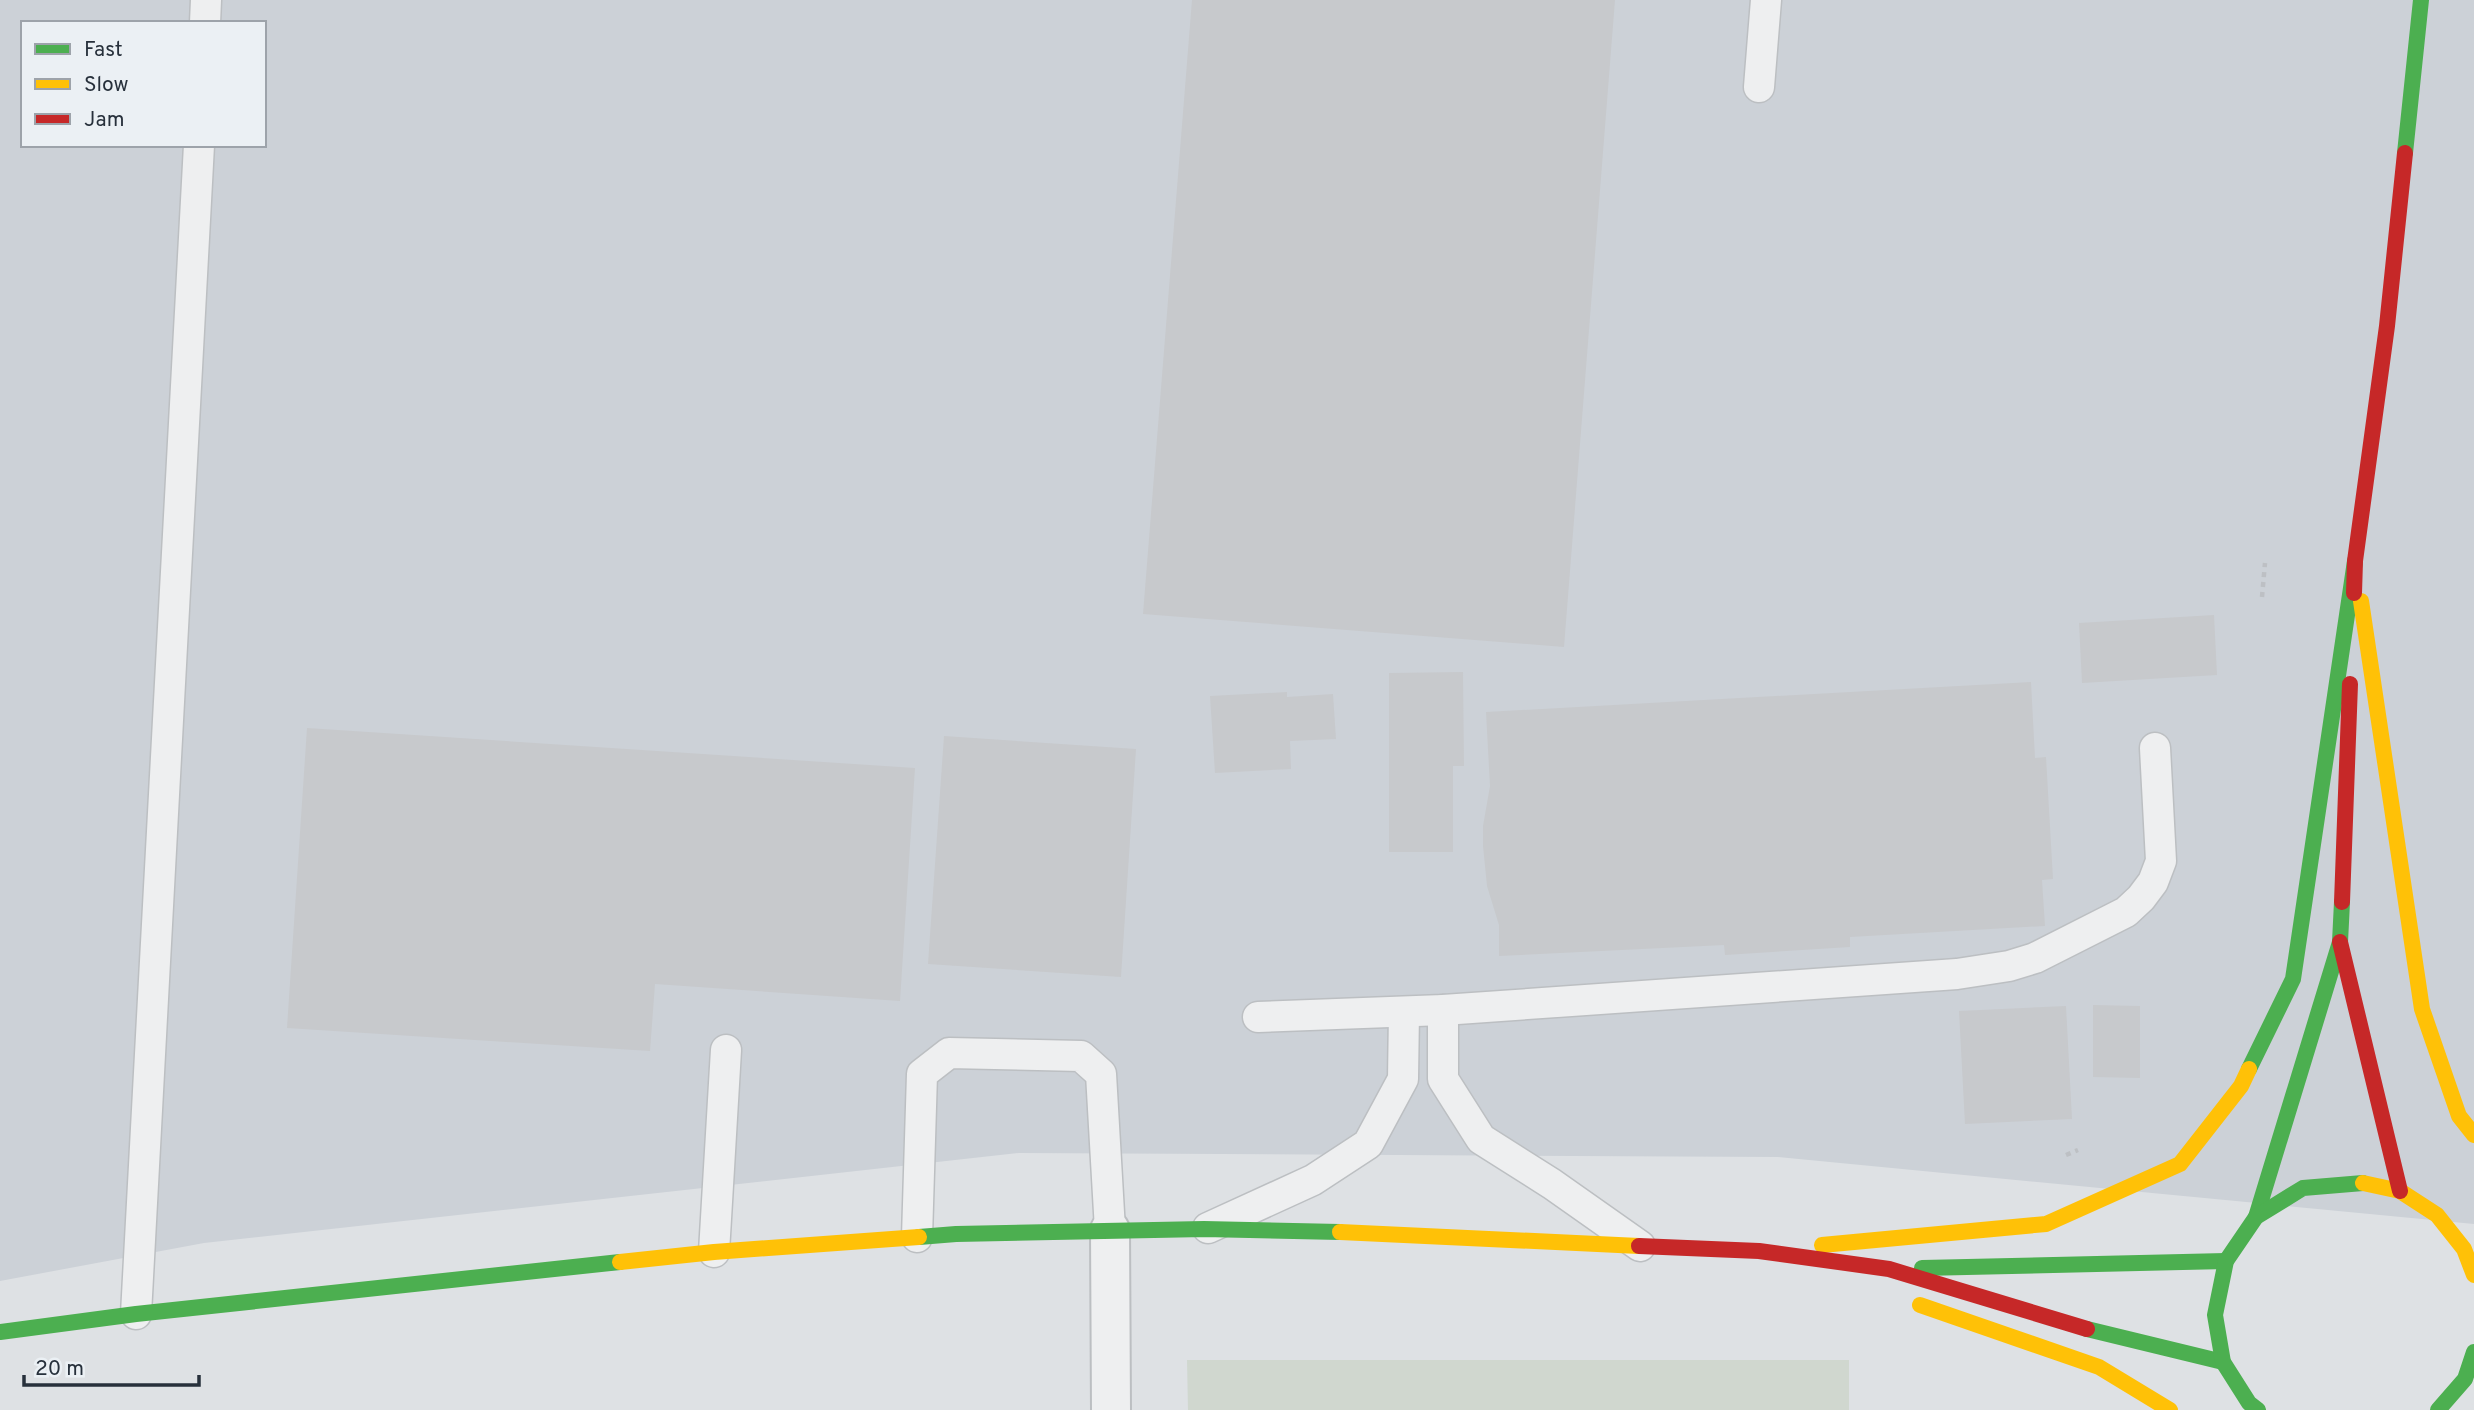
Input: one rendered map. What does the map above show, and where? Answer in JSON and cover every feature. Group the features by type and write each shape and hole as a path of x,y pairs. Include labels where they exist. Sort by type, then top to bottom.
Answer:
{"main road":[{"path":"1759,1251 2046,1224 2180,1164 2241,1086 2293,979 2356,561 2387,326 2421,0"},
{"path":"2258,1410 2249,1403 2223,1362 2214,1315 2225,1261 2256,1217 2340,942 2356,561"},
{"path":"2356,561 2422,1009 2459,1116 2474,1135"},
{"path":"2340,942 2400,1191"},
{"path":"2256,1217 2303,1188 2357,1182 2400,1191 2437,1215 2469,1252 2474,1275"},
{"path":"0,1332 136,1314 714,1252 917,1237 1204,1229 1759,1251 1889,1269 2102,1333 2223,1362"},
{"path":"1759,1251 1836,1277"},
{"path":"1889,1269 2225,1261"},
{"path":"1900,1298 2099,1367 2170,1410"},
{"path":"2438,1410 2469,1379 2474,1352"}],"street":[{"path":"1110,1230 1111,1410"}],"lane":[{"path":"205,21 206,0"},
{"path":"1759,86 1766,0"},
{"path":"136,1314 199,147"},
{"path":"1258,1017 1443,1010 1957,974 2009,966 2035,958 2126,912 2153,882 2161,861 2155,748"},
{"path":"1443,1010 1443,1079 1481,1139 1552,1184 1640,1246"},
{"path":"1204,1229 1313,1180 1368,1144 1403,1079 1404,1012"},
{"path":"714,1252 726,1049"},
{"path":"917,1237 922,1074 949,1053 1081,1056 1101,1074 1110,1230"}],"path":[{"path":"2262,597 2265,563"},
{"path":"2066,1156 2091,1145"}],"shaded area":[{"path":"0,0 2474,0 2474,1224 1778,1157 1019,1153 204,1243 0,1281"},
{"path":"1187,1360 1849,1360 1849,1410 1188,1410"}],"building":[{"path":"1192,0 1615,0 1564,647 1143,614"},
{"path":"2214,615 2217,675 2082,683 2079,623"},
{"path":"1463,672 1464,766 1453,766 1453,852 1389,852 1389,673"},
{"path":"2031,682 2035,758 2046,757 2053,879 2042,880 2045,926 1850,937 1850,947 1725,955 1724,945 1499,956 1499,925 1487,886 1483,846 1483,826 1490,786 1486,712"},
{"path":"1287,692 1287,697 1333,694 1336,739 1290,741 1291,769 1215,773 1210,696"},
{"path":"307,728 915,768 900,1001 655,984 650,1051 287,1028"},
{"path":"944,736 1136,749 1121,977 928,964"},
{"path":"2093,1005 2140,1006 2140,1078 2093,1077"},
{"path":"2066,1006 2072,1119 1965,1124 1959,1011"}],"traffic: fast":[{"path":"2405,153 2421,0"},
{"path":"2249,1069 2293,979 2355,561"},
{"path":"2256,1217 2340,942 2342,902"},
{"path":"2258,1410 2249,1403 2223,1362 2215,1315 2226,1261 2256,1217 2303,1188 2363,1183"},
{"path":"919,1237 1204,1229 1340,1232"},
{"path":"1922,1268 2226,1261"},
{"path":"0,1332 136,1314 620,1262"},
{"path":"2087,1329 2223,1362"},
{"path":"2438,1410 2465,1379 2474,1352"}],"traffic: slow":[{"path":"2361,601 2422,1009 2459,1116 2474,1135"},
{"path":"1822,1245 2046,1224 2180,1164 2241,1086 2249,1069"},
{"path":"2363,1183 2400,1191 2437,1215 2464,1249 2474,1275"},
{"path":"1340,1232 1639,1246"},
{"path":"620,1262 714,1252 919,1237"},
{"path":"1920,1305 2099,1367 2170,1410"}],"traffic: jam":[{"path":"2354,593 2355,561 2387,326 2405,153"},
{"path":"2342,902 2350,684"},
{"path":"2340,942 2400,1191"},
{"path":"1639,1246 1759,1251 1889,1269 2087,1329"}]}
